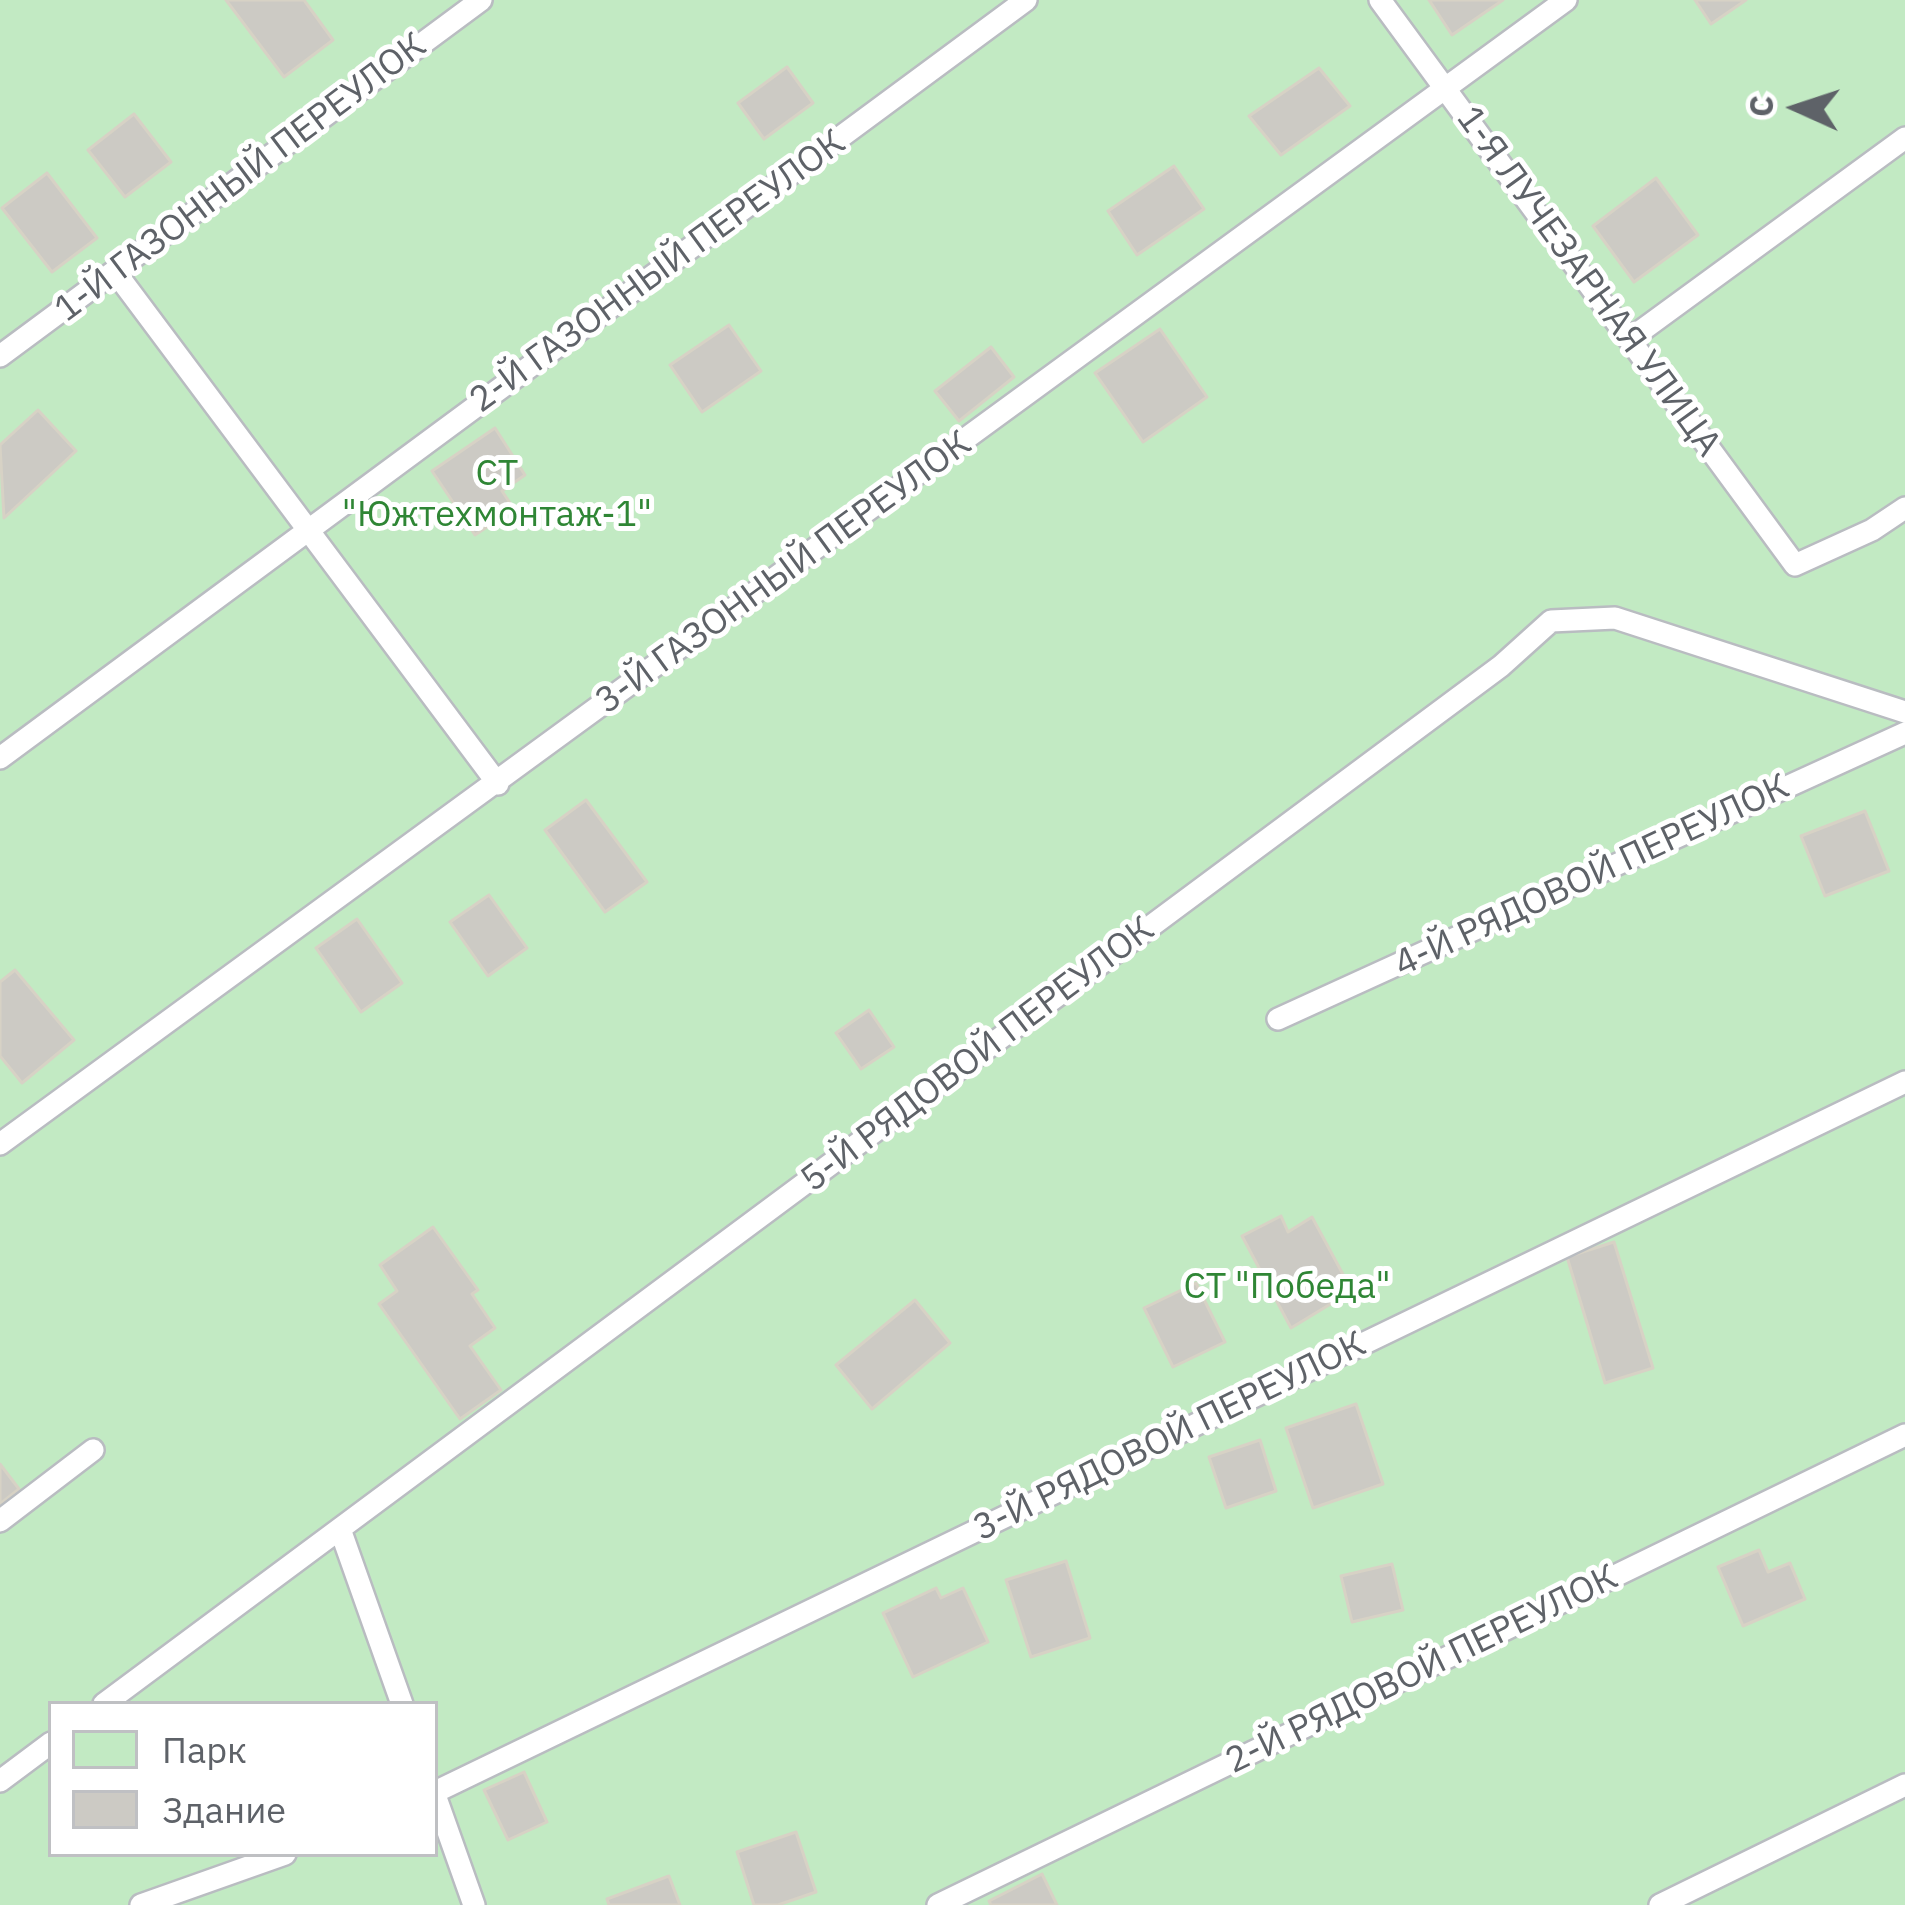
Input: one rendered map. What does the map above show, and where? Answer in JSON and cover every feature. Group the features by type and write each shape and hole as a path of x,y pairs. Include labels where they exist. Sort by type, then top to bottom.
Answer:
{"lane":[{"name":"1-Й ГАЗОННЫЙ ПЕРЕУЛОК","path":"0,356 481,0"},
{"name":"2-Й ГАЗОННЫЙ ПЕРЕУЛОК","path":"0,758 1026,0"},
{"name":"1-Я ЛУЧЕЗАРНАЯ УЛИЦА","path":"1380,0 1795,565 1872,530 1905,508"},
{"name":"3-Й ГАЗОННЫЙ ПЕРЕУЛОК","path":"0,1144 1566,0"},
{"path":"1630,339 1905,138"},
{"path":"116,273 498,784"},
{"name":"5-Й РЯДОВОЙ ПЕРЕУЛОК","path":"108,1701 1501,666 1551,621 1615,618 1905,712"},
{"name":"4-Й РЯДОВОЙ ПЕРЕУЛОК","path":"1278,1019 1905,733"},
{"name":"3-Й РЯДОВОЙ ПЕРЕУЛОК","path":"438,1793 1905,1082"},
{"name":"2-Й РЯДОВОЙ ПЕРЕУЛОК","path":"938,1905 1905,1436"},
{"path":"0,1521 93,1450"},
{"path":"340,1529 401,1701"},
{"path":"0,1781 48,1745"},
{"path":"1660,1905 1905,1785"},
{"path":"438,1803 474,1905"},
{"path":"141,1905 277,1857"}],"green space":[{"path":"0,0 1905,0 1905,1905 0,1905"}],"building":[{"path":"226,0 304,0 333,40 284,77"},
{"path":"1429,0 1503,0 1452,35"},
{"path":"1695,0 1746,0 1711,24"},
{"path":"787,67 813,103 764,139 738,103"},
{"path":"1319,68 1350,106 1281,155 1249,116"},
{"path":"134,114 171,162 125,197 88,150"},
{"path":"1174,166 1204,209 1137,255 1108,211"},
{"path":"47,173 97,238 52,272 2,208"},
{"path":"1656,178 1698,235 1634,282 1593,226"},
{"path":"729,325 761,371 702,412 670,365"},
{"path":"1160,329 1207,397 1143,442 1095,373"},
{"path":"991,347 1014,377 959,421 935,391"},
{"path":"38,410 76,451 4,518 0,445"},
{"path":"495,428 525,475 502,491 514,509 475,535 432,471"},
{"path":"586,800 647,882 605,912 545,830"},
{"path":"1865,811 1889,871 1825,896 1801,836"},
{"path":"489,895 527,948 488,976 450,922"},
{"path":"357,919 402,983 361,1012 316,948"},
{"path":"15,970 74,1040 22,1083 0,1056 0,982"},
{"path":"869,1010 894,1047 861,1069 836,1033"},
{"path":"1281,1216 1288,1232 1312,1217 1352,1291 1291,1328 1242,1236"},
{"path":"433,1227 478,1290 472,1294 495,1328 470,1346 501,1390 460,1419 379,1304 397,1291 380,1265"},
{"path":"1614,1242 1653,1368 1605,1383 1567,1257"},
{"path":"1196,1283 1225,1342 1173,1367 1144,1308"},
{"path":"915,1300 950,1343 872,1409 836,1365"},
{"path":"1356,1404 1383,1484 1313,1508 1286,1428"},
{"path":"1260,1440 1276,1491 1226,1508 1209,1457"},
{"path":"0,1464 19,1489 0,1504"},
{"path":"1759,1550 1768,1572 1790,1563 1805,1599 1743,1626 1718,1567"},
{"path":"1066,1561 1090,1638 1031,1657 1006,1580"},
{"path":"1392,1564 1403,1610 1352,1622 1341,1576"},
{"path":"936,1588 941,1598 963,1588 988,1642 913,1677 883,1613"},
{"path":"524,1772 547,1822 508,1840 484,1790"},
{"path":"796,1832 816,1892 778,1905 754,1905 737,1852"},
{"path":"1042,1874 1057,1905 991,1905 989,1901"},
{"path":"669,1876 680,1905 609,1905 607,1899"}],"park label":[{"name":"СТ \"Южтехмонтаж-1\"","path":"497,496"},
{"name":"СТ \"Победа\"","path":"1287,1288"}]}
